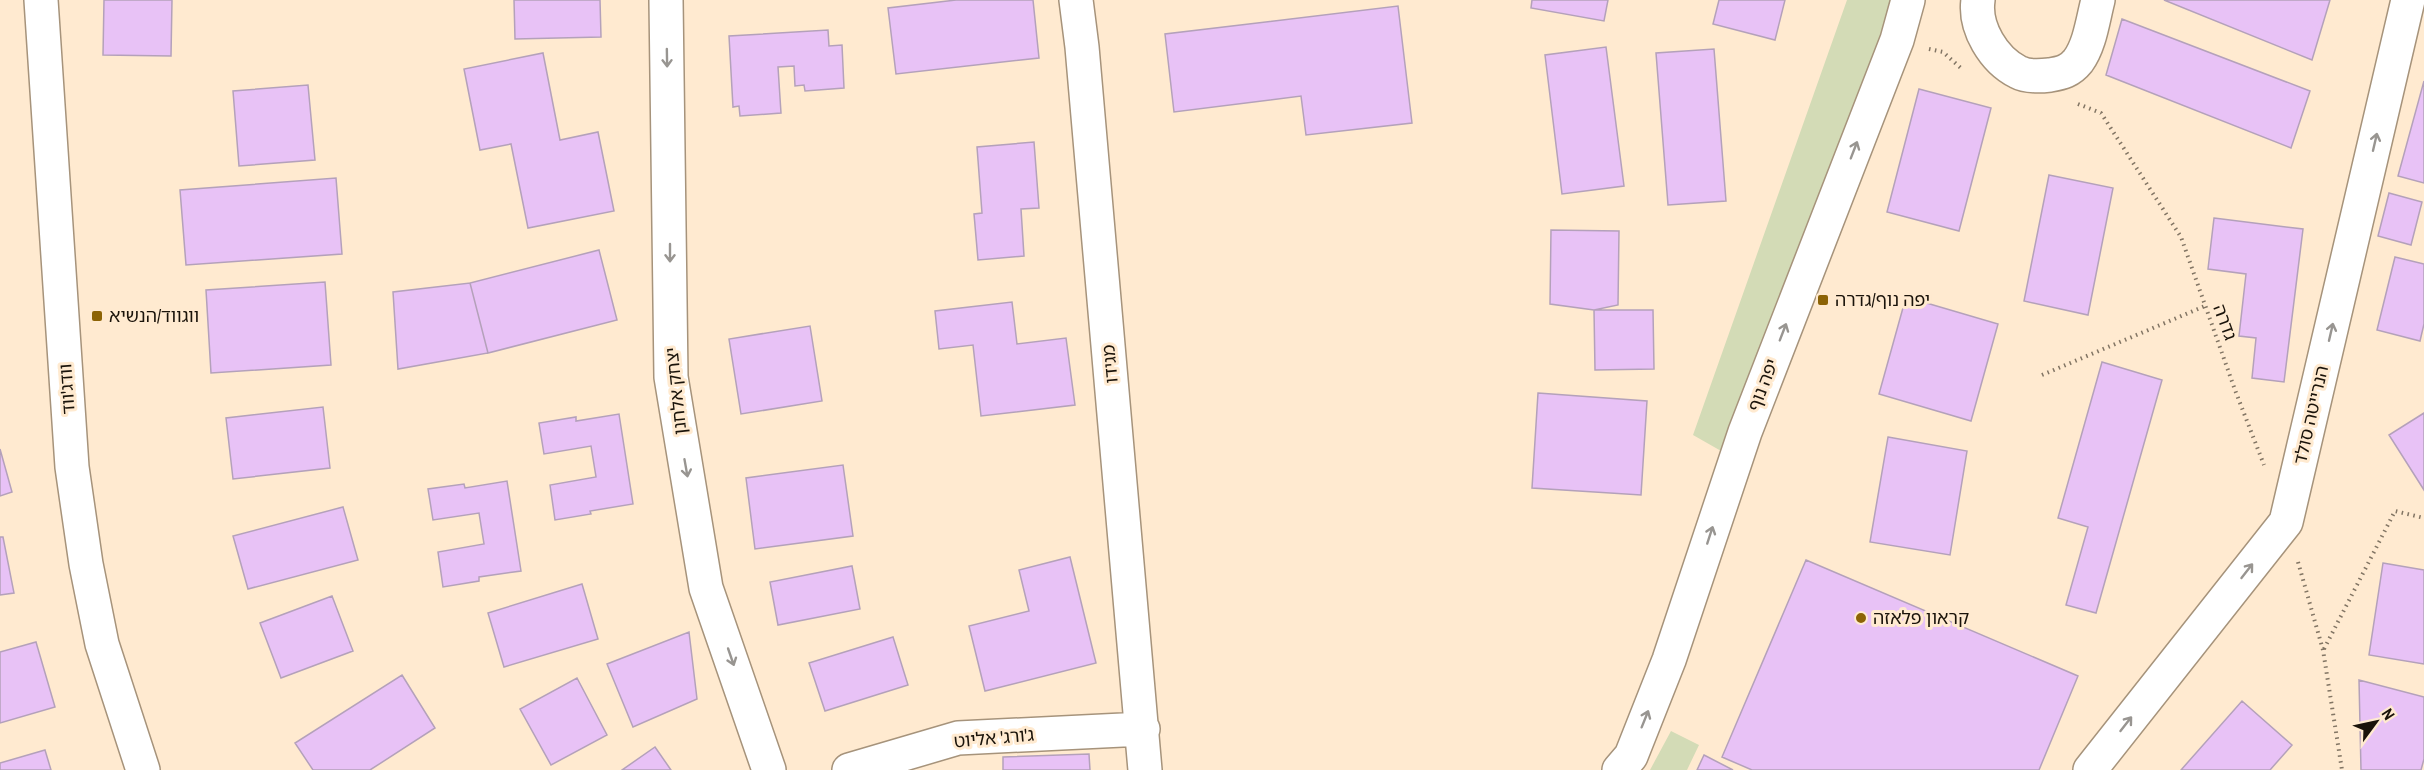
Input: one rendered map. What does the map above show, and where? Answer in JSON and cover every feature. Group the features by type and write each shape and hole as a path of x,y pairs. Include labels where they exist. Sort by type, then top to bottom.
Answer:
{"street":[{"name":"וודג'ווד","path":"41,0 72,467 86,564 102,644 143,770"},
{"name":"יצחק אלחנן","path":"666,0 671,377 706,588 769,770"},
{"name":"מגידו","path":"1076,0 1145,770"},
{"name":"יפה נוף","path":"1619,770 1631,756 1669,660 1744,432 1897,40 1908,0"},
{"path":"1978,0 1981,28 1996,56 2020,73 2041,76 2065,73 2078,60 2087,41 2098,0"},
{"name":"הנרייטה סולד","path":"2090,770 2286,522 2408,0"},
{"name":"ג'ורג' אליוט","path":"849,770 958,738 1143,729"}],"path":[{"path":"1897,40 1943,52 1971,77"},
{"name":"גדרה","path":"2069,101 2102,112 2181,237 2265,467"},
{"path":"2042,375 2205,306"},
{"path":"2323,650 2395,511 2424,518"},
{"path":"2286,522 2323,650 2342,770"}],"green space":[{"path":"1847,0 1903,0 1751,468 1693,435"},
{"path":"1671,731 1699,745 1687,770 1650,770"}],"building":[{"path":"104,0 172,0 171,56 103,55"},
{"path":"514,0 600,0 601,37 515,39"},
{"path":"956,0 1033,0 1039,58 896,74 888,8"},
{"path":"1532,0 1608,0 1604,21 1531,8"},
{"path":"1719,0 1785,0 1775,40 1713,24"},
{"path":"2164,0 2330,0 2312,60"},
{"path":"1398,6 1412,123 1306,135 1301,96 1174,112 1165,34"},
{"path":"2122,19 2310,91 2291,148 2106,75"},
{"path":"828,30 829,46 842,45 844,88 805,91 804,85 795,86 794,66 778,67 781,113 740,116 739,106 733,107 729,36"},
{"path":"1606,47 1624,186 1562,194 1545,55"},
{"path":"1714,49 1726,201 1668,205 1656,53"},
{"path":"543,53 560,140 598,132 614,211 528,228 511,144 480,150 464,69"},
{"path":"2424,81 2424,183 2398,176"},
{"path":"308,85 315,160 239,166 233,91"},
{"path":"1919,89 1991,108 1959,231 1887,212"},
{"path":"1034,142 1039,208 1021,209 1024,256 978,260 974,214 982,213 977,147"},
{"path":"2049,175 2113,188 2088,315 2024,301"},
{"path":"336,178 342,254 186,265 180,190"},
{"path":"2389,193 2422,202 2411,245 2378,236"},
{"path":"2214,218 2303,229 2284,382 2252,378 2256,338 2239,336 2246,274 2208,269"},
{"path":"1551,230 1619,231 1618,305 1594,310 1550,304"},
{"path":"599,250 617,320 488,353 470,283"},
{"path":"2395,257 2424,264 2424,324 2420,341 2377,330"},
{"path":"325,282 331,365 211,373 206,290"},
{"path":"470,283 488,353 398,369 393,292"},
{"path":"1906,297 1998,324 1971,421 1879,394"},
{"path":"1012,302 1017,344 1066,338 1075,405 981,416 973,345 939,349 935,311"},
{"path":"1594,310 1653,310 1654,369 1595,370"},
{"path":"810,326 822,401 741,414 729,339"},
{"path":"2102,362 2162,380 2096,613 2066,605 2088,527 2058,518"},
{"path":"1538,393 1647,401 1641,495 1532,488"},
{"path":"323,407 330,468 233,479 226,418"},
{"path":"2424,413 2424,490 2389,435"},
{"path":"619,414 633,504 555,520 550,485 596,477 591,446 544,454 539,423 576,417 576,421"},
{"path":"1888,437 1967,451 1950,555 1870,542"},
{"path":"0,449 12,492 0,496"},
{"path":"843,465 853,536 755,549 746,478"},
{"path":"507,481 521,571 479,577 479,581 443,587 438,552 484,544 479,513 433,520 428,489 464,484 465,488"},
{"path":"343,507 358,560 248,589 233,536"},
{"path":"0,537 3,537 14,593 0,595"},
{"path":"1070,557 1096,663 985,691 969,626 1029,611 1019,570"},
{"name":"קראון פלאזה","path":"1806,560 2078,676 2039,770 1752,770 1722,757"},
{"path":"2383,563 2424,570 2424,664 2369,655"},
{"path":"852,566 860,609 778,625 770,582"},
{"path":"582,584 598,639 504,667 488,613"},
{"path":"332,596 353,651 281,678 260,623"},
{"path":"689,632 697,699 633,727 607,664"},
{"path":"893,637 908,685 825,711 809,663"},
{"path":"36,642 55,707 0,723 0,652"},
{"path":"402,675 435,728 370,770 313,770 295,743"},
{"path":"577,678 607,735 551,765 520,709"},
{"path":"2359,680 2424,697 2424,759 2421,770 2361,770"},
{"path":"2242,701 2292,745 2270,770 2181,770"},
{"path":"655,747 671,770 622,770"},
{"path":"45,750 51,770 0,770 0,763"},
{"path":"1089,754 1090,770 1003,770 1003,757"},
{"path":"1704,755 1733,770 1697,770"}],"place":[{"name":"יפה נוף/גדרה","path":"1823,300"},
{"name":"ווגווד/הנשיא","path":"97,316"},
{"name":"קראון פלאזה","path":"1861,618"}]}
